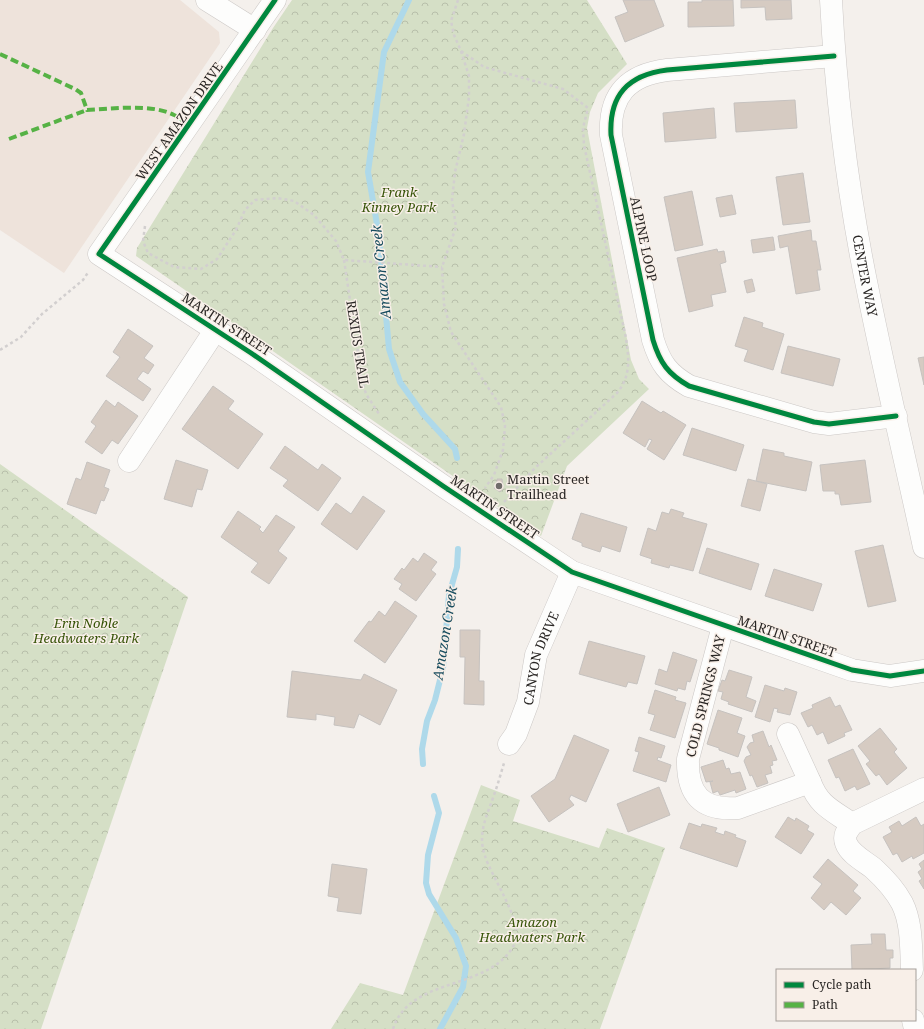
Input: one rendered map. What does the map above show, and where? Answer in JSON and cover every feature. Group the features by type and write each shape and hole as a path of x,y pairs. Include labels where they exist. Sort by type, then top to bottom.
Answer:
{"street":[{"path":"207,0 255,30"},
{"name":"WEST AMAZON DRIVE","path":"100,254 275,0"},
{"name":"CENTER WAY","path":"831,0 834,56 854,215 868,296 924,547"},
{"name":"ALPINE LOOP","path":"834,56 655,71 643,75 621,92 611,112 611,135 653,340 666,369 677,379 690,386 814,422 829,424 896,416"},
{"name":"MARTIN STREET","path":"100,254 216,329 479,494 572,572 852,670 890,676 924,671"},
{"path":"129,461 216,329"},
{"name":"CANYON DRIVE","path":"509,744 516,734 528,702 536,655 572,572"},
{"name":"COLD SPRINGS WAY","path":"723,626 688,759 688,774 691,789 702,801 719,808 728,809 738,808 810,782"},
{"path":"788,734 816,796 821,802 852,824"},
{"path":"912,969 907,914 893,889 846,844 846,832 852,824 924,789"}],"path":[{"path":"458,0 451,21 454,36 461,51 469,76 469,97 452,200 456,227 442,267 444,304 451,332 501,407 505,426 503,450 494,475 479,494"},
{"path":"461,51 484,67 563,89 592,111 611,112"},
{"path":"500,507 535,468 617,393 627,378 629,359 626,338 584,145 584,128 588,108"},
{"path":"605,239 612,238"},
{"path":"0,350 21,337 42,314 83,280 100,254"},
{"path":"344,260 442,267"},
{"path":"393,1029 397,1018 405,1008 418,999 452,984 485,973 508,955 516,942 516,925 484,856 482,841 484,820 498,786 509,744"}],"shaded area":[{"path":"0,0 180,0 219,32 220,43 64,273 0,230"}],"green space":[{"name":"Frank Kinney Park","path":"292,0 587,0 627,64 598,93 590,112 587,128 631,360 639,379 649,389 567,466 541,536 136,256 137,248 273,28"},
{"name":"Erin Noble Headwaters Park","path":"0,464 188,597 41,1029 0,1029"},
{"name":"Amazon Headwaters Park","path":"481,785 520,800 513,821 599,848 607,828 665,848 600,1029 331,1029 360,983 403,995"}],"building":[{"path":"623,0 654,0 664,26 625,42 615,17 628,12"},
{"path":"702,0 733,0 734,26 688,27 688,2 702,2"},
{"path":"741,0 791,0 792,19 766,20 765,7 741,8"},
{"path":"795,100 797,128 736,132 734,103"},
{"path":"714,108 716,138 665,142 663,113"},
{"path":"803,173 810,222 783,225 776,177"},
{"path":"692,191 703,245 675,251 664,197"},
{"path":"732,195 736,214 720,217 716,198"},
{"path":"811,230 812,241 816,241 821,270 817,270 820,290 796,294 788,246 780,248 778,236"},
{"path":"773,237 775,250 753,253 751,240"},
{"path":"717,249 718,252 724,251 726,262 720,264 726,292 711,295 713,306 689,312 677,258"},
{"path":"752,279 755,291 747,293 744,281"},
{"path":"744,317 763,323 762,327 784,334 773,370 744,361 748,350 735,346"},
{"path":"128,329 153,346 144,358 154,365 148,374 143,371 137,379 151,389 143,401 106,376 120,357 113,352"},
{"path":"788,346 840,359 833,386 781,373"},
{"path":"924,357 924,385 918,358"},
{"path":"213,386 234,401 228,409 263,434 238,469 182,429"},
{"path":"106,400 115,407 118,402 138,416 118,444 112,440 102,454 85,442 96,426 91,422"},
{"path":"642,401 661,413 663,411 686,425 664,460 647,449 652,440 649,439 645,447 623,433"},
{"path":"692,428 744,445 736,471 683,455"},
{"path":"285,446 318,470 322,464 341,478 318,511 283,486 288,480 270,468"},
{"path":"763,449 784,453 784,456 812,462 806,491 756,481"},
{"path":"176,460 208,470 202,490 197,489 192,507 164,499"},
{"path":"865,460 871,502 841,505 839,494 835,494 835,491 823,491 820,465"},
{"path":"87,462 110,470 104,487 109,489 104,501 101,500 96,514 67,504 76,478 81,480"},
{"name":"Martin Street Trailhead","path":"497,479 502,479 503,488 500,492 494,488 497,485"},
{"path":"748,479 767,484 760,511 741,506"},
{"path":"363,496 385,511 357,550 321,524 336,503 351,514"},
{"path":"671,509 684,513 682,517 707,524 693,571 670,565 669,568 651,563 652,559 640,555 648,528 656,531 662,512 669,514"},
{"path":"238,511 261,527 259,529 263,533 276,515 295,527 278,551 287,558 269,584 251,572 258,563 221,537"},
{"path":"581,513 627,527 620,552 602,546 600,552 582,546 582,543 572,539"},
{"path":"883,545 896,601 868,607 855,551"},
{"path":"707,548 759,564 751,590 699,573"},
{"path":"424,553 437,562 431,570 436,574 416,601 399,589 402,584 394,579 402,568 404,570 413,558 418,562"},
{"path":"774,569 822,584 813,611 765,596"},
{"path":"395,601 417,616 385,663 354,641 369,621 371,622 379,611 385,616"},
{"path":"460,630 480,630 479,681 484,681 484,705 464,704 465,657 460,657"},
{"path":"589,641 645,656 637,684 628,682 626,687 579,674"},
{"path":"673,652 697,660 690,682 687,681 685,690 678,688 677,691 655,684 659,669 667,672"},
{"path":"729,670 752,677 746,697 756,701 752,712 728,704 729,702 721,699 723,692 718,691 722,680 725,681"},
{"path":"292,671 361,680 364,674 397,690 380,725 359,714 354,728 334,725 335,717 316,714 316,720 287,717"},
{"path":"765,685 784,691 785,688 797,692 790,715 777,712 778,709 774,708 770,722 755,717"},
{"path":"655,690 676,697 675,700 686,703 675,738 650,730 655,715 648,713"},
{"path":"830,697 835,707 840,705 852,730 844,733 845,736 828,744 823,732 817,735 812,725 808,727 801,713 813,708 812,705"},
{"path":"718,710 742,718 737,733 745,736 738,757 707,744"},
{"path":"880,728 897,749 894,752 907,768 887,785 879,774 876,776 866,764 870,761 858,746"},
{"path":"763,731 769,747 771,745 777,760 772,761 773,765 770,766 772,773 765,775 768,783 757,787 752,775 750,776 744,761 746,757 751,755 747,747 750,743 754,742 752,735"},
{"path":"574,735 609,750 586,802 571,795 569,799 574,805 549,822 531,796 555,779"},
{"path":"639,737 665,746 661,758 658,757 657,760 671,765 666,782 633,771 639,752 635,751"},
{"path":"853,749 870,784 857,790 855,786 845,791 839,777 836,778 828,760"},
{"path":"723,760 726,769 729,768 731,774 740,772 746,789 736,793 735,790 720,795 718,791 713,793 710,782 713,781 706,782 701,767"},
{"path":"659,787 670,815 628,832 617,804"},
{"path":"788,817 795,821 796,818 809,826 807,830 814,834 801,854 775,837"},
{"path":"916,817 921,826 924,824 924,853 913,859 912,856 902,862 897,853 893,855 883,837 892,832 889,827 899,821 902,826"},
{"path":"689,823 701,827 702,824 717,828 715,832 724,835 725,831 746,841 737,867 680,848"},
{"path":"828,859 858,885 853,891 861,898 846,915 831,902 824,910 811,898 822,884 813,877"},
{"path":"924,860 924,889 919,881 922,879 918,872 922,869 919,864"},
{"path":"332,864 367,869 361,914 337,911 339,898 328,896"},
{"path":"871,934 885,934 886,950 893,950 893,958 890,958 890,968 852,969 851,945 872,944"}],"waterway":[{"name":"Amazon Creek","path":"409,0 384,52 368,172 379,236 389,349 400,382 423,414 455,449 457,458"},
{"name":"Amazon Creek","path":"423,764 422,749 427,721 435,700 443,668 449,595 457,567 458,549"},
{"name":"Amazon Creek","path":"434,796 439,813 428,855 426,883 429,894 456,938 466,966 463,987 440,1029"}],"marked path":[{"path":"0,54 75,89 81,93 87,110 131,108 154,109 165,111 176,116 189,126"},
{"path":"9,139 87,110"}],"cycle path":[{"path":"275,0 99,254 251,353 443,486 572,572 852,670 890,676 924,671"},
{"path":"834,56 667,70 653,73 632,82 624,89 613,109 611,135 653,340 662,361 670,372 689,386 814,422 829,424 896,416"}],"place":[{"name":"Martin Street Trailhead","path":"499,486"}]}
